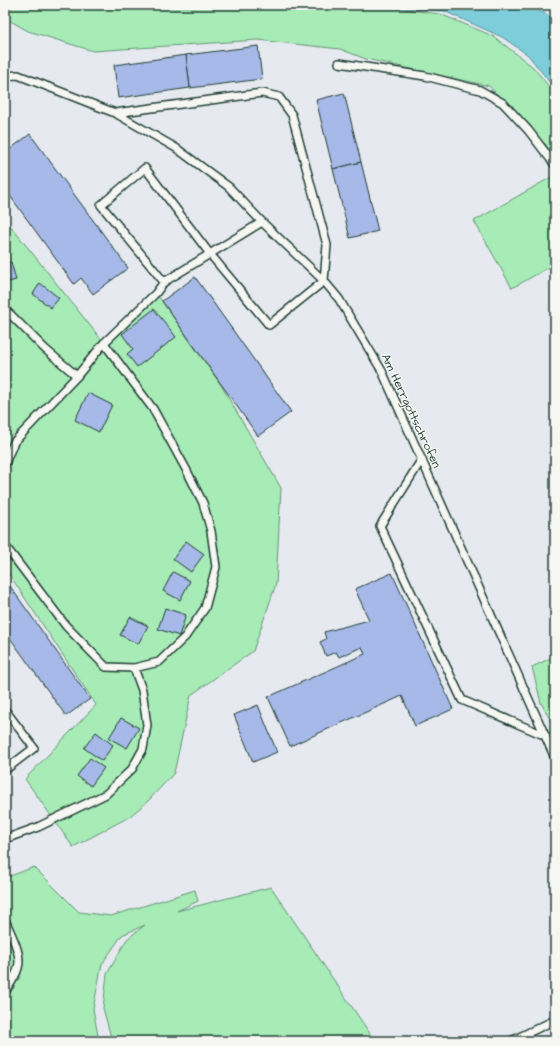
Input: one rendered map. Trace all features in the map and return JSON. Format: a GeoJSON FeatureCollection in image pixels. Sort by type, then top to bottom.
{"type":"FeatureCollection","features":[{"type":"Feature","properties":{"kind":"lane"},"geometry":{"type":"LineString","coordinates":[[340,63],[425,76],[480,90],[503,103],[528,130],[555,165]]}},
{"type":"Feature","properties":{"kind":"lane","name":"Am Herrgottschrofen"},"geometry":{"type":"LineString","coordinates":[[5,76],[18,76],[114,113],[176,148],[230,187],[262,222],[324,282],[339,299],[382,371],[555,758]]}},
{"type":"Feature","properties":{"kind":"lane"},"geometry":{"type":"LineString","coordinates":[[114,113],[262,93],[279,97],[292,115],[327,245],[324,282],[270,325],[210,254],[144,168],[101,205],[164,282]]}},
{"type":"Feature","properties":{"kind":"lane"},"geometry":{"type":"LineString","coordinates":[[5,462],[14,442],[77,376],[104,343],[156,293],[164,282],[262,222]]}},
{"type":"Feature","properties":{"kind":"lane"},"geometry":{"type":"LineString","coordinates":[[5,310],[45,349],[77,376]]}},
{"type":"Feature","properties":{"kind":"lane"},"geometry":{"type":"LineString","coordinates":[[5,544],[66,626],[106,667],[134,668],[159,662],[185,637],[205,608],[216,567],[211,531],[203,503],[153,409],[104,343]]}},
{"type":"Feature","properties":{"kind":"lane"},"geometry":{"type":"LineString","coordinates":[[422,458],[380,526],[462,700],[546,736]]}},
{"type":"Feature","properties":{"kind":"lane"},"geometry":{"type":"LineString","coordinates":[[5,839],[38,828],[106,794],[132,769],[143,749],[147,725],[142,690],[134,668]]}},
{"type":"Feature","properties":{"kind":"lane"},"geometry":{"type":"LineString","coordinates":[[5,710],[34,748],[5,770]]}},
{"type":"Feature","properties":{"kind":"lane"},"geometry":{"type":"LineString","coordinates":[[5,920],[15,941],[19,962],[16,975],[5,992]]}},
{"type":"Feature","properties":{"kind":"lane"},"geometry":{"type":"LineString","coordinates":[[511,1041],[555,1020]]}},
{"type":"Feature","properties":{"kind":"green space"},"geometry":{"type":"Polygon","coordinates":[[[5,5],[85,5],[89,7],[381,6],[440,14],[493,36],[533,67],[555,94],[555,159],[546,145],[489,86],[366,59],[340,49],[258,40],[93,51],[28,31],[5,18],[5,5]]]}},
{"type":"Feature","properties":{"kind":"green space"},"geometry":{"type":"Polygon","coordinates":[[[555,175],[555,264],[512,288],[474,221],[555,175]]]}},
{"type":"Feature","properties":{"kind":"green space"},"geometry":{"type":"Polygon","coordinates":[[[5,219],[104,343],[156,293],[221,385],[281,488],[276,584],[253,651],[191,695],[174,773],[148,801],[129,817],[73,847],[25,779],[96,705],[5,568],[5,219]]]}},
{"type":"Feature","properties":{"kind":"green space"},"geometry":{"type":"Polygon","coordinates":[[[555,656],[555,728],[541,703],[532,667],[555,656]]]}},
{"type":"Feature","properties":{"kind":"green space"},"geometry":{"type":"Polygon","coordinates":[[[34,867],[79,912],[111,916],[195,890],[198,901],[177,911],[271,887],[375,1041],[112,1041],[103,1008],[107,974],[127,939],[145,925],[122,935],[102,964],[93,1009],[99,1041],[5,1041],[5,878],[34,867]]]}},
{"type":"Feature","properties":{"kind":"water"},"geometry":{"type":"Polygon","coordinates":[[[367,5],[529,5],[555,20],[555,89],[528,55],[502,37],[444,11],[367,5]]]}},
{"type":"Feature","properties":{"kind":"building"},"geometry":{"type":"Polygon","coordinates":[[[258,46],[262,79],[190,88],[186,55],[258,46]]]}},
{"type":"Feature","properties":{"kind":"building"},"geometry":{"type":"Polygon","coordinates":[[[186,55],[190,88],[118,98],[114,65],[186,55]]]}},
{"type":"Feature","properties":{"kind":"building"},"geometry":{"type":"Polygon","coordinates":[[[344,93],[361,162],[333,169],[316,100],[344,93]]]}},
{"type":"Feature","properties":{"kind":"building"},"geometry":{"type":"Polygon","coordinates":[[[30,134],[128,268],[93,294],[81,278],[74,284],[5,189],[5,153],[30,134]]]}},
{"type":"Feature","properties":{"kind":"building"},"geometry":{"type":"Polygon","coordinates":[[[361,162],[378,231],[350,238],[333,169],[361,162]]]}},
{"type":"Feature","properties":{"kind":"building"},"geometry":{"type":"Polygon","coordinates":[[[11,262],[16,280],[5,283],[5,263],[11,262]]]}},
{"type":"Feature","properties":{"kind":"building"},"geometry":{"type":"Polygon","coordinates":[[[195,277],[291,412],[258,436],[162,301],[195,277]]]}},
{"type":"Feature","properties":{"kind":"building"},"geometry":{"type":"Polygon","coordinates":[[[40,283],[59,298],[51,308],[33,294],[40,283]]]}},
{"type":"Feature","properties":{"kind":"building"},"geometry":{"type":"Polygon","coordinates":[[[154,309],[176,337],[137,367],[127,354],[133,349],[122,334],[154,309]]]}},
{"type":"Feature","properties":{"kind":"building"},"geometry":{"type":"Polygon","coordinates":[[[88,393],[112,405],[99,432],[75,420],[88,393]]]}},
{"type":"Feature","properties":{"kind":"building"},"geometry":{"type":"Polygon","coordinates":[[[186,541],[204,554],[191,572],[173,559],[186,541]]]}},
{"type":"Feature","properties":{"kind":"building"},"geometry":{"type":"Polygon","coordinates":[[[173,572],[190,581],[180,600],[163,591],[173,572]]]}},
{"type":"Feature","properties":{"kind":"building"},"geometry":{"type":"Polygon","coordinates":[[[392,573],[453,709],[415,726],[402,696],[290,746],[268,697],[365,654],[362,647],[339,657],[336,652],[326,656],[320,642],[326,639],[324,632],[369,620],[355,589],[392,573]]]}},
{"type":"Feature","properties":{"kind":"building"},"geometry":{"type":"Polygon","coordinates":[[[5,579],[90,699],[66,716],[5,631],[5,579]]]}},
{"type":"Feature","properties":{"kind":"building"},"geometry":{"type":"Polygon","coordinates":[[[165,608],[186,615],[179,636],[158,629],[165,608]]]}},
{"type":"Feature","properties":{"kind":"building"},"geometry":{"type":"Polygon","coordinates":[[[130,617],[148,626],[138,644],[120,635],[130,617]]]}},
{"type":"Feature","properties":{"kind":"building"},"geometry":{"type":"Polygon","coordinates":[[[258,705],[277,752],[253,762],[234,715],[258,705]]]}},
{"type":"Feature","properties":{"kind":"building"},"geometry":{"type":"Polygon","coordinates":[[[121,718],[139,728],[127,748],[109,738],[121,718]]]}},
{"type":"Feature","properties":{"kind":"building"},"geometry":{"type":"Polygon","coordinates":[[[96,732],[113,745],[102,761],[84,748],[96,732]]]}},
{"type":"Feature","properties":{"kind":"building"},"geometry":{"type":"Polygon","coordinates":[[[90,758],[104,768],[91,786],[77,776],[90,758]]]}}]}
